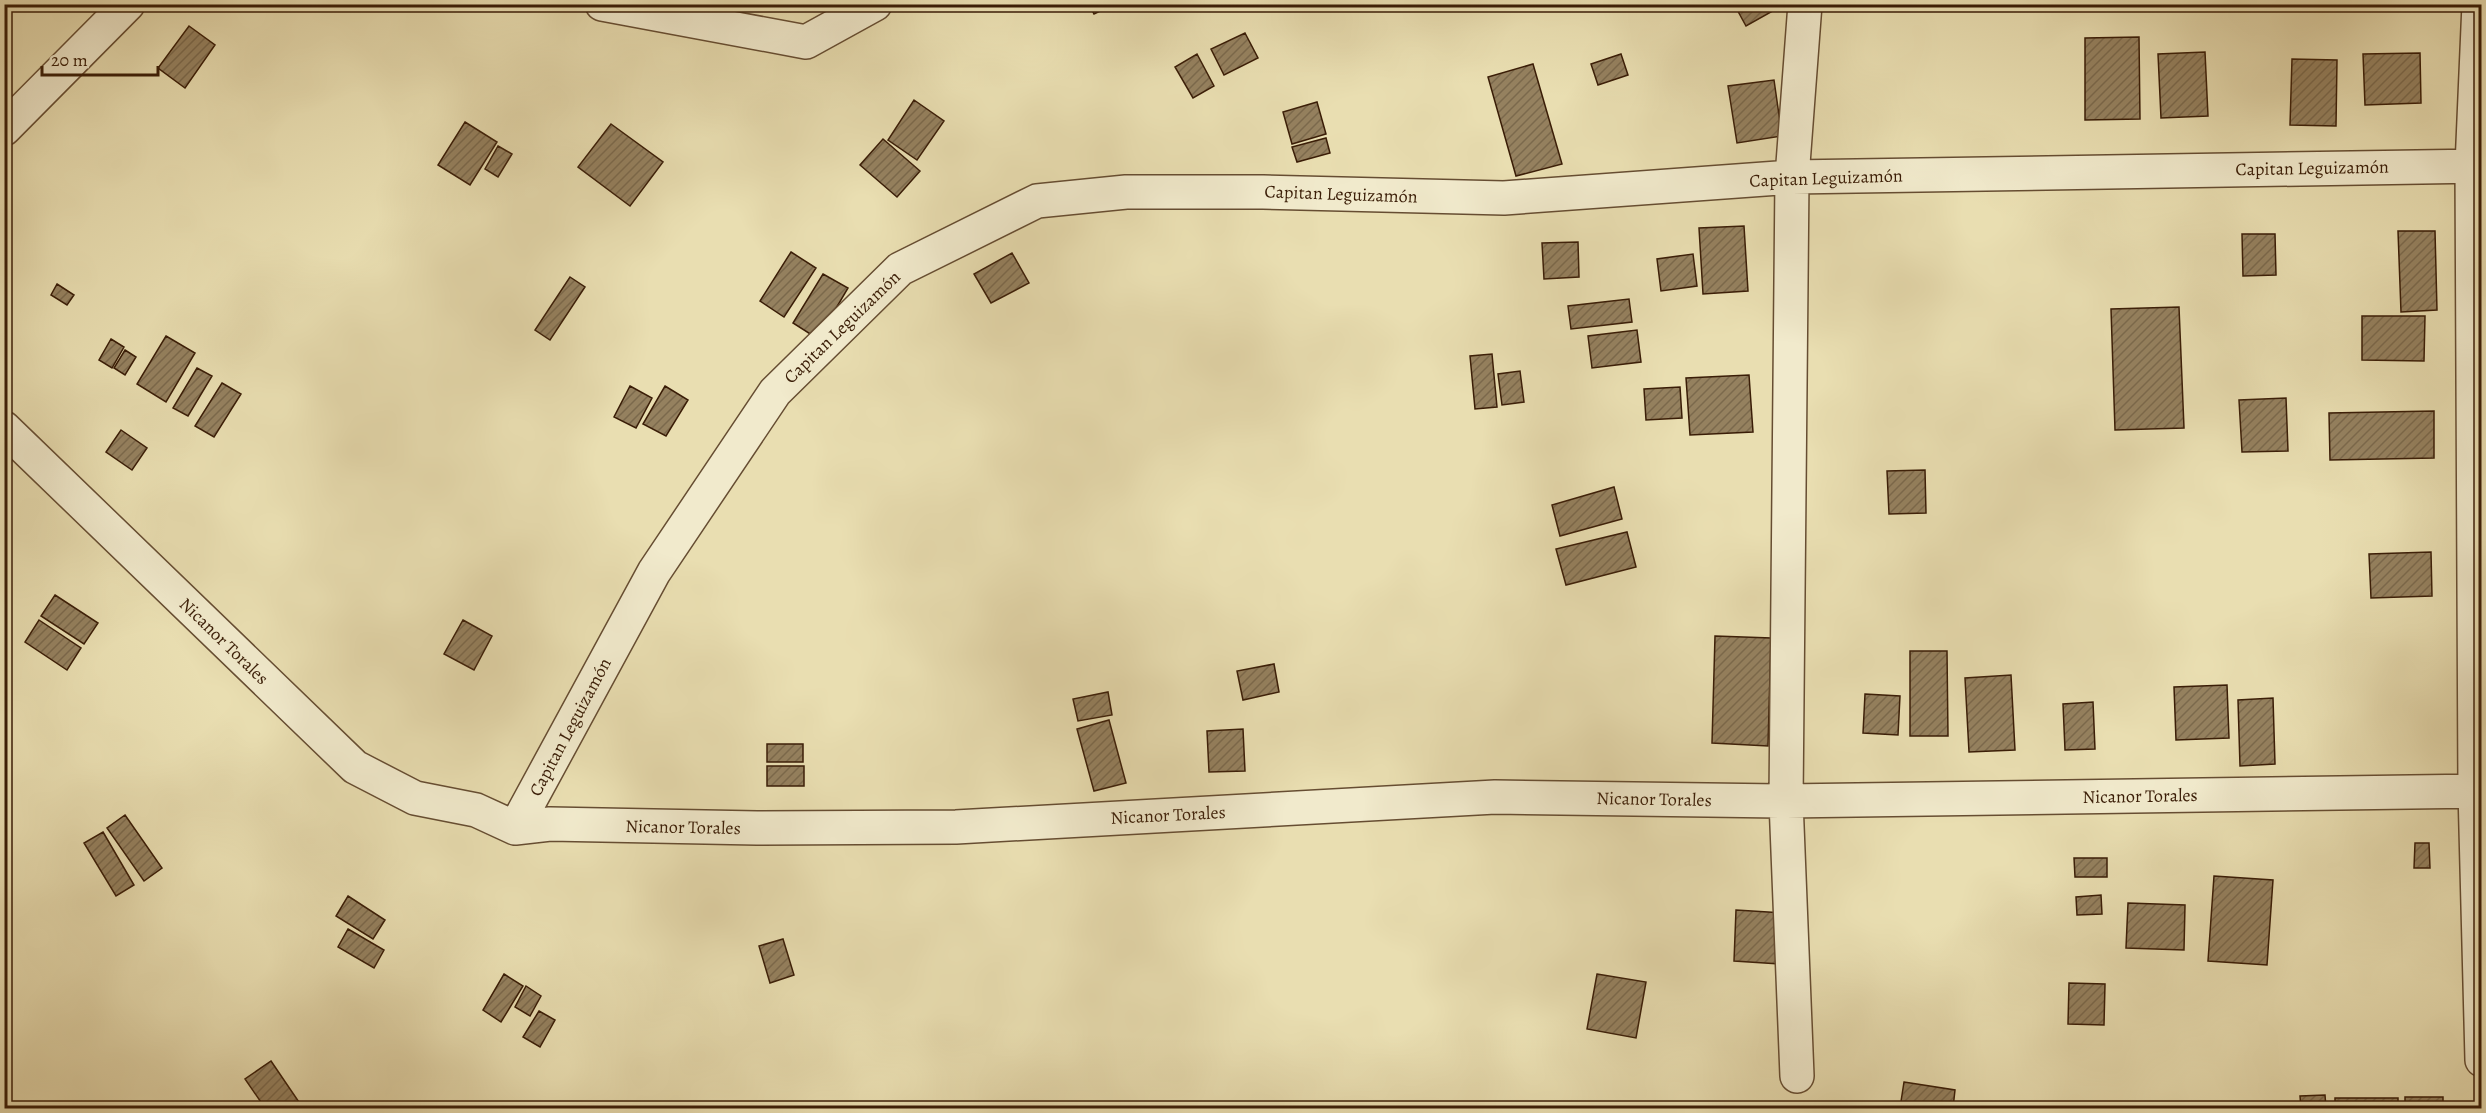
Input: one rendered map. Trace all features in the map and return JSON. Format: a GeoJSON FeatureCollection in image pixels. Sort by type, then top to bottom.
{"type":"FeatureCollection","features":[{"type":"Feature","properties":{"kind":"street"},"geometry":{"type":"LineString","coordinates":[[4,129],[128,4]]}},
{"type":"Feature","properties":{"kind":"street"},"geometry":{"type":"LineString","coordinates":[[602,4],[806,42],[874,4]]}},
{"type":"Feature","properties":{"kind":"street"},"geometry":{"type":"LineString","coordinates":[[1797,1076],[1786,801],[1792,177],[1805,4]]}},
{"type":"Feature","properties":{"kind":"street"},"geometry":{"type":"LineString","coordinates":[[2479,4],[2478,791],[2481,1060]]}},
{"type":"Feature","properties":{"kind":"street","name":"Capitan Leguizamón"},"geometry":{"type":"LineString","coordinates":[[515,828],[654,572],[775,392],[900,268],[1037,201],[1114,193],[1263,192],[1504,198],[1792,177],[2477,166]]}},
{"type":"Feature","properties":{"kind":"street","name":"Nicanor Torales"},"geometry":{"type":"LineString","coordinates":[[4,428],[355,767],[415,798],[476,810],[515,828],[550,824],[757,828],[956,827],[1494,798],[1786,801],[2478,791]]}},
{"type":"Feature","properties":{"kind":"building"},"geometry":{"type":"Polygon","coordinates":[[[1089,4],[1115,4],[1094,14],[1089,4]]]}},
{"type":"Feature","properties":{"kind":"building"},"geometry":{"type":"Polygon","coordinates":[[[1734,4],[1785,4],[1746,26],[1734,4]]]}},
{"type":"Feature","properties":{"kind":"building"},"geometry":{"type":"Polygon","coordinates":[[[189,26],[215,45],[185,88],[158,68],[189,26]]]}},
{"type":"Feature","properties":{"kind":"building"},"geometry":{"type":"Polygon","coordinates":[[[1245,33],[1258,58],[1224,75],[1211,49],[1245,33]]]}},
{"type":"Feature","properties":{"kind":"building"},"geometry":{"type":"Polygon","coordinates":[[[2139,37],[2140,119],[2085,120],[2085,38],[2139,37]]]}},
{"type":"Feature","properties":{"kind":"building"},"geometry":{"type":"Polygon","coordinates":[[[2205,52],[2208,116],[2161,118],[2158,54],[2205,52]]]}},
{"type":"Feature","properties":{"kind":"building"},"geometry":{"type":"Polygon","coordinates":[[[2420,53],[2421,103],[2365,105],[2363,54],[2420,53]]]}},
{"type":"Feature","properties":{"kind":"building"},"geometry":{"type":"Polygon","coordinates":[[[1197,54],[1214,86],[1193,98],[1175,67],[1197,54]]]}},
{"type":"Feature","properties":{"kind":"building"},"geometry":{"type":"Polygon","coordinates":[[[1621,54],[1628,75],[1598,85],[1591,64],[1621,54]]]}},
{"type":"Feature","properties":{"kind":"building"},"geometry":{"type":"Polygon","coordinates":[[[2292,59],[2337,60],[2336,126],[2290,125],[2292,59]]]}},
{"type":"Feature","properties":{"kind":"building"},"geometry":{"type":"Polygon","coordinates":[[[1533,64],[1562,164],[1516,176],[1488,77],[1533,64]]]}},
{"type":"Feature","properties":{"kind":"building"},"geometry":{"type":"Polygon","coordinates":[[[1774,80],[1782,136],[1737,143],[1728,86],[1774,80]]]}},
{"type":"Feature","properties":{"kind":"building"},"geometry":{"type":"Polygon","coordinates":[[[914,100],[944,121],[917,160],[888,140],[914,100]]]}},
{"type":"Feature","properties":{"kind":"building"},"geometry":{"type":"Polygon","coordinates":[[[1317,102],[1326,134],[1292,144],[1283,112],[1317,102]]]}},
{"type":"Feature","properties":{"kind":"building"},"geometry":{"type":"Polygon","coordinates":[[[465,122],[497,142],[470,185],[438,165],[465,122]]]}},
{"type":"Feature","properties":{"kind":"building"},"geometry":{"type":"Polygon","coordinates":[[[611,124],[663,162],[630,206],[578,167],[611,124]]]}},
{"type":"Feature","properties":{"kind":"building"},"geometry":{"type":"Polygon","coordinates":[[[1326,138],[1330,153],[1297,162],[1292,147],[1326,138]]]}},
{"type":"Feature","properties":{"kind":"building"},"geometry":{"type":"Polygon","coordinates":[[[883,139],[920,171],[897,197],[860,165],[883,139]]]}},
{"type":"Feature","properties":{"kind":"building"},"geometry":{"type":"Polygon","coordinates":[[[498,146],[512,154],[498,177],[485,169],[498,146]]]}},
{"type":"Feature","properties":{"kind":"building"},"geometry":{"type":"Polygon","coordinates":[[[1744,226],[1748,291],[1703,294],[1699,228],[1744,226]]]}},
{"type":"Feature","properties":{"kind":"building"},"geometry":{"type":"Polygon","coordinates":[[[2398,231],[2435,231],[2437,310],[2401,312],[2398,231]]]}},
{"type":"Feature","properties":{"kind":"building"},"geometry":{"type":"Polygon","coordinates":[[[2242,234],[2275,234],[2276,275],[2243,276],[2242,234]]]}},
{"type":"Feature","properties":{"kind":"building"},"geometry":{"type":"Polygon","coordinates":[[[1578,242],[1579,277],[1544,279],[1542,243],[1578,242]]]}},
{"type":"Feature","properties":{"kind":"building"},"geometry":{"type":"Polygon","coordinates":[[[791,252],[816,268],[784,317],[760,301],[791,252]]]}},
{"type":"Feature","properties":{"kind":"building"},"geometry":{"type":"Polygon","coordinates":[[[1012,253],[1029,283],[991,303],[974,274],[1012,253]]]}},
{"type":"Feature","properties":{"kind":"building"},"geometry":{"type":"Polygon","coordinates":[[[1693,254],[1697,286],[1661,291],[1657,259],[1693,254]]]}},
{"type":"Feature","properties":{"kind":"building"},"geometry":{"type":"Polygon","coordinates":[[[823,274],[848,288],[818,339],[793,323],[823,274]]]}},
{"type":"Feature","properties":{"kind":"building"},"geometry":{"type":"Polygon","coordinates":[[[570,277],[585,287],[550,340],[535,330],[570,277]]]}},
{"type":"Feature","properties":{"kind":"building"},"geometry":{"type":"Polygon","coordinates":[[[57,284],[74,295],[67,305],[51,295],[57,284]]]}},
{"type":"Feature","properties":{"kind":"building"},"geometry":{"type":"Polygon","coordinates":[[[1629,299],[1632,322],[1571,329],[1568,306],[1629,299]]]}},
{"type":"Feature","properties":{"kind":"building"},"geometry":{"type":"Polygon","coordinates":[[[2179,307],[2184,428],[2115,430],[2111,309],[2179,307]]]}},
{"type":"Feature","properties":{"kind":"building"},"geometry":{"type":"Polygon","coordinates":[[[2362,316],[2425,316],[2424,361],[2362,360],[2362,316]]]}},
{"type":"Feature","properties":{"kind":"building"},"geometry":{"type":"Polygon","coordinates":[[[1637,330],[1641,362],[1592,368],[1588,336],[1637,330]]]}},
{"type":"Feature","properties":{"kind":"building"},"geometry":{"type":"Polygon","coordinates":[[[166,336],[195,353],[166,402],[137,384],[166,336]]]}},
{"type":"Feature","properties":{"kind":"building"},"geometry":{"type":"Polygon","coordinates":[[[111,339],[124,347],[112,368],[99,360],[111,339]]]}},
{"type":"Feature","properties":{"kind":"building"},"geometry":{"type":"Polygon","coordinates":[[[125,350],[136,357],[125,375],[114,368],[125,350]]]}},
{"type":"Feature","properties":{"kind":"building"},"geometry":{"type":"Polygon","coordinates":[[[1492,354],[1497,407],[1475,409],[1470,356],[1492,354]]]}},
{"type":"Feature","properties":{"kind":"building"},"geometry":{"type":"Polygon","coordinates":[[[197,368],[212,376],[188,416],[173,408],[197,368]]]}},
{"type":"Feature","properties":{"kind":"building"},"geometry":{"type":"Polygon","coordinates":[[[1520,371],[1524,402],[1502,405],[1498,374],[1520,371]]]}},
{"type":"Feature","properties":{"kind":"building"},"geometry":{"type":"Polygon","coordinates":[[[1749,375],[1753,432],[1690,435],[1686,378],[1749,375]]]}},
{"type":"Feature","properties":{"kind":"building"},"geometry":{"type":"Polygon","coordinates":[[[222,383],[241,394],[214,437],[195,426],[222,383]]]}},
{"type":"Feature","properties":{"kind":"building"},"geometry":{"type":"Polygon","coordinates":[[[630,386],[652,398],[636,428],[614,417],[630,386]]]}},
{"type":"Feature","properties":{"kind":"building"},"geometry":{"type":"Polygon","coordinates":[[[665,386],[688,400],[666,436],[643,424],[665,386]]]}},
{"type":"Feature","properties":{"kind":"building"},"geometry":{"type":"Polygon","coordinates":[[[1680,387],[1682,418],[1646,420],[1644,389],[1680,387]]]}},
{"type":"Feature","properties":{"kind":"building"},"geometry":{"type":"Polygon","coordinates":[[[2286,398],[2288,451],[2242,452],[2239,400],[2286,398]]]}},
{"type":"Feature","properties":{"kind":"building"},"geometry":{"type":"Polygon","coordinates":[[[2434,411],[2434,458],[2330,460],[2329,413],[2434,411]]]}},
{"type":"Feature","properties":{"kind":"building"},"geometry":{"type":"Polygon","coordinates":[[[121,430],[147,448],[132,470],[106,452],[121,430]]]}},
{"type":"Feature","properties":{"kind":"building"},"geometry":{"type":"Polygon","coordinates":[[[1925,470],[1926,513],[1889,514],[1887,471],[1925,470]]]}},
{"type":"Feature","properties":{"kind":"building"},"geometry":{"type":"Polygon","coordinates":[[[1614,487],[1622,519],[1560,536],[1552,505],[1614,487]]]}},
{"type":"Feature","properties":{"kind":"building"},"geometry":{"type":"Polygon","coordinates":[[[1627,532],[1636,567],[1566,585],[1556,549],[1627,532]]]}},
{"type":"Feature","properties":{"kind":"building"},"geometry":{"type":"Polygon","coordinates":[[[2431,552],[2432,596],[2371,598],[2369,554],[2431,552]]]}},
{"type":"Feature","properties":{"kind":"building"},"geometry":{"type":"Polygon","coordinates":[[[55,595],[98,623],[84,644],[41,616],[55,595]]]}},
{"type":"Feature","properties":{"kind":"building"},"geometry":{"type":"Polygon","coordinates":[[[39,620],[81,648],[67,670],[25,642],[39,620]]]}},
{"type":"Feature","properties":{"kind":"building"},"geometry":{"type":"Polygon","coordinates":[[[463,620],[492,636],[474,670],[444,654],[463,620]]]}},
{"type":"Feature","properties":{"kind":"building"},"geometry":{"type":"Polygon","coordinates":[[[1715,636],[1771,638],[1768,746],[1712,743],[1715,636]]]}},
{"type":"Feature","properties":{"kind":"building"},"geometry":{"type":"Polygon","coordinates":[[[1910,651],[1947,651],[1948,736],[1910,736],[1910,651]]]}},
{"type":"Feature","properties":{"kind":"building"},"geometry":{"type":"Polygon","coordinates":[[[1274,664],[1279,692],[1243,700],[1237,671],[1274,664]]]}},
{"type":"Feature","properties":{"kind":"building"},"geometry":{"type":"Polygon","coordinates":[[[2011,675],[2015,750],[1969,752],[1965,678],[2011,675]]]}},
{"type":"Feature","properties":{"kind":"building"},"geometry":{"type":"Polygon","coordinates":[[[2227,685],[2229,738],[2176,740],[2174,687],[2227,685]]]}},
{"type":"Feature","properties":{"kind":"building"},"geometry":{"type":"Polygon","coordinates":[[[1108,692],[1112,715],[1078,721],[1073,699],[1108,692]]]}},
{"type":"Feature","properties":{"kind":"building"},"geometry":{"type":"Polygon","coordinates":[[[1865,694],[1900,696],[1898,735],[1863,733],[1865,694]]]}},
{"type":"Feature","properties":{"kind":"building"},"geometry":{"type":"Polygon","coordinates":[[[2273,698],[2275,764],[2240,766],[2238,700],[2273,698]]]}},
{"type":"Feature","properties":{"kind":"building"},"geometry":{"type":"Polygon","coordinates":[[[2093,702],[2095,749],[2065,750],[2063,704],[2093,702]]]}},
{"type":"Feature","properties":{"kind":"building"},"geometry":{"type":"Polygon","coordinates":[[[1109,720],[1126,783],[1094,791],[1077,729],[1109,720]]]}},
{"type":"Feature","properties":{"kind":"building"},"geometry":{"type":"Polygon","coordinates":[[[1243,729],[1245,771],[1209,772],[1207,731],[1243,729]]]}},
{"type":"Feature","properties":{"kind":"building"},"geometry":{"type":"Polygon","coordinates":[[[767,744],[803,744],[803,762],[767,762],[767,744]]]}},
{"type":"Feature","properties":{"kind":"building"},"geometry":{"type":"Polygon","coordinates":[[[767,766],[804,766],[804,786],[767,786],[767,766]]]}},
{"type":"Feature","properties":{"kind":"building"},"geometry":{"type":"Polygon","coordinates":[[[125,815],[162,868],[144,881],[107,828],[125,815]]]}},
{"type":"Feature","properties":{"kind":"building"},"geometry":{"type":"Polygon","coordinates":[[[103,832],[134,885],[116,896],[84,843],[103,832]]]}},
{"type":"Feature","properties":{"kind":"building"},"geometry":{"type":"Polygon","coordinates":[[[2415,843],[2429,843],[2430,868],[2414,868],[2415,843]]]}},
{"type":"Feature","properties":{"kind":"building"},"geometry":{"type":"Polygon","coordinates":[[[2074,858],[2107,858],[2107,877],[2075,877],[2074,858]]]}},
{"type":"Feature","properties":{"kind":"building"},"geometry":{"type":"Polygon","coordinates":[[[2214,876],[2273,880],[2267,965],[2208,961],[2214,876]]]}},
{"type":"Feature","properties":{"kind":"building"},"geometry":{"type":"Polygon","coordinates":[[[2101,895],[2102,914],[2077,915],[2076,897],[2101,895]]]}},
{"type":"Feature","properties":{"kind":"building"},"geometry":{"type":"Polygon","coordinates":[[[348,896],[385,920],[373,939],[336,916],[348,896]]]}},
{"type":"Feature","properties":{"kind":"building"},"geometry":{"type":"Polygon","coordinates":[[[2128,903],[2185,905],[2184,950],[2126,948],[2128,903]]]}},
{"type":"Feature","properties":{"kind":"building"},"geometry":{"type":"Polygon","coordinates":[[[1736,910],[1783,913],[1781,964],[1734,961],[1736,910]]]}},
{"type":"Feature","properties":{"kind":"building"},"geometry":{"type":"Polygon","coordinates":[[[348,929],[384,950],[374,968],[338,947],[348,929]]]}},
{"type":"Feature","properties":{"kind":"building"},"geometry":{"type":"Polygon","coordinates":[[[783,939],[794,975],[770,983],[759,946],[783,939]]]}},
{"type":"Feature","properties":{"kind":"building"},"geometry":{"type":"Polygon","coordinates":[[[504,974],[523,986],[501,1022],[483,1010],[504,974]]]}},
{"type":"Feature","properties":{"kind":"building"},"geometry":{"type":"Polygon","coordinates":[[[1597,974],[1646,982],[1636,1038],[1587,1029],[1597,974]]]}},
{"type":"Feature","properties":{"kind":"building"},"geometry":{"type":"Polygon","coordinates":[[[2069,983],[2105,984],[2104,1025],[2068,1024],[2069,983]]]}},
{"type":"Feature","properties":{"kind":"building"},"geometry":{"type":"Polygon","coordinates":[[[526,986],[541,996],[530,1016],[515,1007],[526,986]]]}},
{"type":"Feature","properties":{"kind":"building"},"geometry":{"type":"Polygon","coordinates":[[[539,1011],[555,1020],[540,1047],[523,1037],[539,1011]]]}},
{"type":"Feature","properties":{"kind":"building"},"geometry":{"type":"Polygon","coordinates":[[[271,1061],[301,1105],[297,1108],[265,1108],[245,1079],[271,1061]]]}},
{"type":"Feature","properties":{"kind":"building"},"geometry":{"type":"Polygon","coordinates":[[[1904,1082],[1955,1090],[1953,1108],[1900,1108],[1904,1082]]]}},
{"type":"Feature","properties":{"kind":"building"},"geometry":{"type":"Polygon","coordinates":[[[2325,1095],[2326,1108],[2301,1108],[2300,1096],[2325,1095]]]}},
{"type":"Feature","properties":{"kind":"building"},"geometry":{"type":"Polygon","coordinates":[[[2405,1097],[2443,1097],[2443,1108],[2405,1108],[2405,1097]]]}},
{"type":"Feature","properties":{"kind":"building"},"geometry":{"type":"Polygon","coordinates":[[[2335,1098],[2398,1098],[2398,1108],[2335,1108],[2335,1098]]]}}]}
